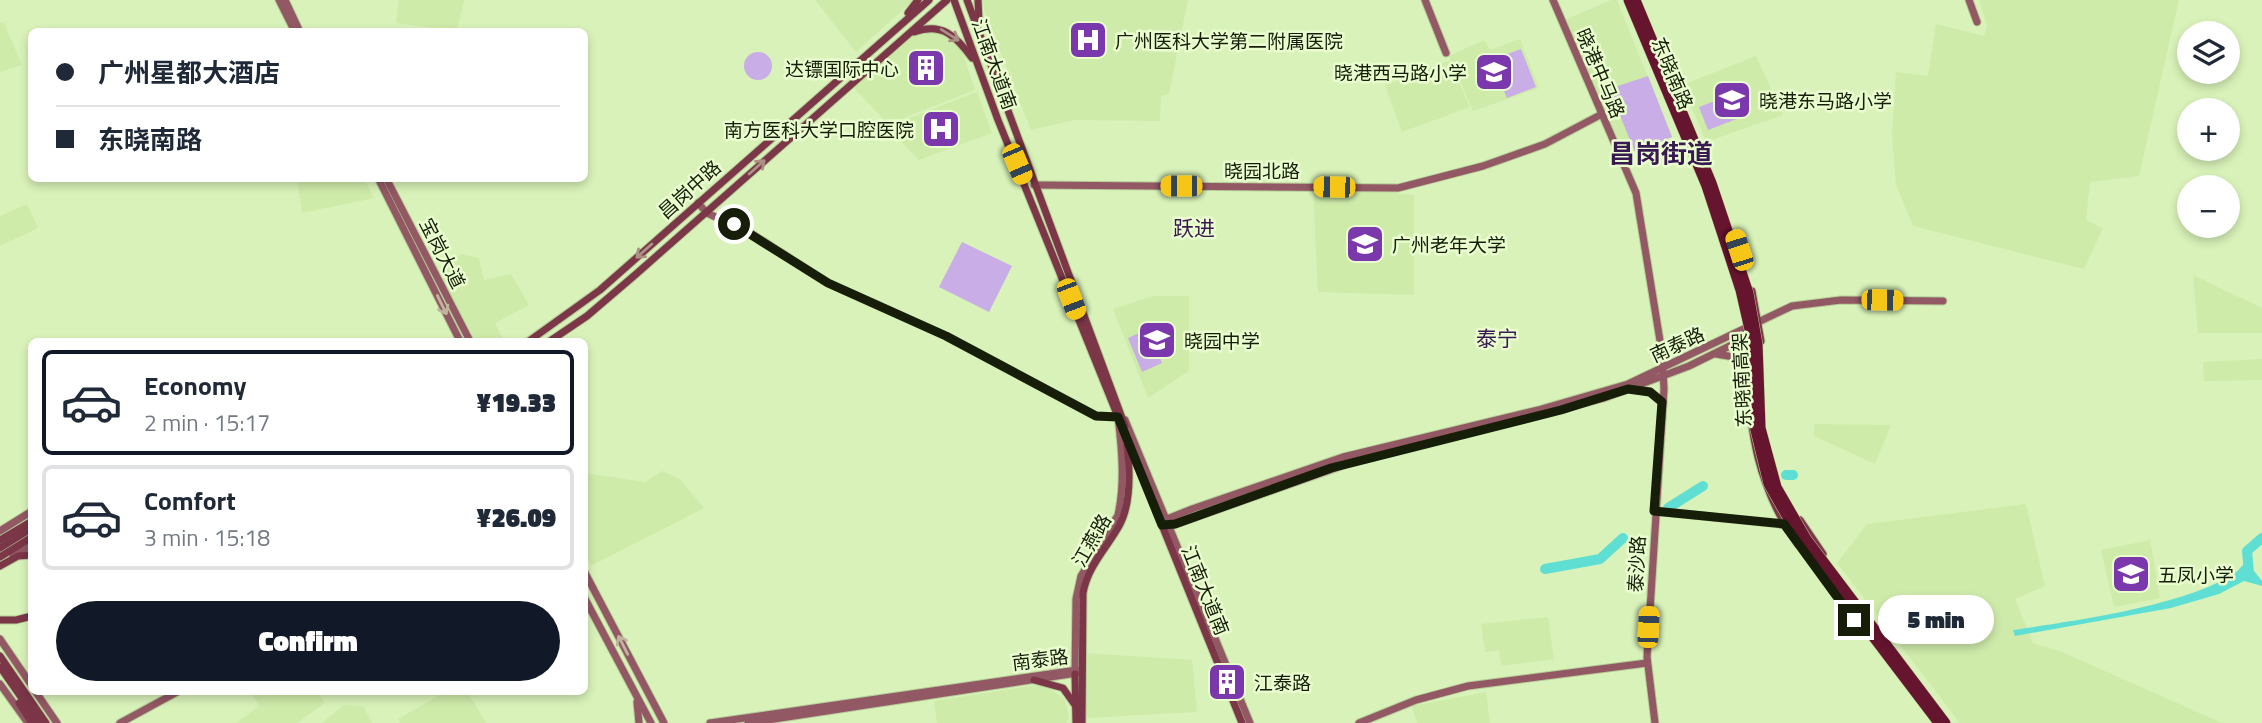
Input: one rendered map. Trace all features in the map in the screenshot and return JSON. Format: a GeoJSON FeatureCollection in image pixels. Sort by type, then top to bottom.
{"type":"FeatureCollection","features":[{"type":"Feature","properties":{"kind":"highway","name":"东晓南高架"},"geometry":{"type":"LineString","coordinates":[[1626,0],[1706,186],[1740,290],[1750,334],[1754,426],[1768,484],[1795,534],[1935,723]]}},
{"type":"Feature","properties":{"kind":"highway","name":"东晓南高架"},"geometry":{"type":"LineString","coordinates":[[1637,0],[1712,183],[1749,293],[1756,330],[1759,413],[1768,464],[1791,516],[1949,723]]}},
{"type":"Feature","properties":{"kind":"main road"},"geometry":{"type":"LineString","coordinates":[[279,0],[293,28]]}},
{"type":"Feature","properties":{"kind":"main road"},"geometry":{"type":"LineString","coordinates":[[285,0],[298,28]]}},
{"type":"Feature","properties":{"kind":"main road"},"geometry":{"type":"LineString","coordinates":[[897,27],[918,0]]}},
{"type":"Feature","properties":{"kind":"main road","name":"昌岗中路"},"geometry":{"type":"LineString","coordinates":[[533,338],[600,290],[929,0]]}},
{"type":"Feature","properties":{"kind":"main road","name":"昌岗中路"},"geometry":{"type":"LineString","coordinates":[[554,338],[587,316],[707,213],[947,0]]}},
{"type":"Feature","properties":{"kind":"main road","name":"江南大道南"},"geometry":{"type":"LineString","coordinates":[[954,0],[979,67],[1123,415],[1242,723]]}},
{"type":"Feature","properties":{"kind":"main road","name":"江南大道南"},"geometry":{"type":"LineString","coordinates":[[967,0],[1030,186]]}},
{"type":"Feature","properties":{"kind":"main road"},"geometry":{"type":"LineString","coordinates":[[978,0],[980,32]]}},
{"type":"Feature","properties":{"kind":"main road"},"geometry":{"type":"LineString","coordinates":[[1425,0],[1446,53]]}},
{"type":"Feature","properties":{"kind":"main road","name":"晓港中马路"},"geometry":{"type":"LineString","coordinates":[[1553,0],[1637,197]]}},
{"type":"Feature","properties":{"kind":"main road","name":"东晓南路"},"geometry":{"type":"LineString","coordinates":[[1626,0],[1702,186],[1734,281],[1745,329],[1754,451],[1767,490],[1784,524],[1935,723]]}},
{"type":"Feature","properties":{"kind":"main road","name":"东晓南路"},"geometry":{"type":"LineString","coordinates":[[1637,0],[1716,185],[1752,292],[1759,324],[1765,429],[1773,465],[1787,499],[1949,723]]}},
{"type":"Feature","properties":{"kind":"main road"},"geometry":{"type":"LineString","coordinates":[[1969,0],[1977,22]]}},
{"type":"Feature","properties":{"kind":"main road"},"geometry":{"type":"LineString","coordinates":[[909,33],[933,28],[950,32],[979,67]]}},
{"type":"Feature","properties":{"kind":"main road","name":"晓园北路"},"geometry":{"type":"LineString","coordinates":[[1030,186],[1398,188],[1483,166],[1545,144],[1602,114]]}},
{"type":"Feature","properties":{"kind":"main road","name":"宝岗大道"},"geometry":{"type":"LineString","coordinates":[[380,182],[458,338]]}},
{"type":"Feature","properties":{"kind":"main road","name":"宝岗大道"},"geometry":{"type":"LineString","coordinates":[[388,182],[468,338]]}},
{"type":"Feature","properties":{"kind":"main road","name":"泰沙路"},"geometry":{"type":"LineString","coordinates":[[1637,197],[1664,372],[1647,663],[1655,723]]}},
{"type":"Feature","properties":{"kind":"main road"},"geometry":{"type":"LineString","coordinates":[[698,203],[707,213],[752,234],[843,291],[946,336],[1096,416],[1123,415]]}},
{"type":"Feature","properties":{"kind":"main road"},"geometry":{"type":"LineString","coordinates":[[677,221],[684,221],[685,231]]}},
{"type":"Feature","properties":{"kind":"main road"},"geometry":{"type":"LineString","coordinates":[[1759,324],[1792,306],[1841,300],[1943,301]]}},
{"type":"Feature","properties":{"kind":"main road","name":"南泰路"},"geometry":{"type":"LineString","coordinates":[[1166,523],[1331,468],[1561,410],[1628,389],[1759,324]]}},
{"type":"Feature","properties":{"kind":"main road","name":"南泰路"},"geometry":{"type":"LineString","coordinates":[[1166,523],[1334,460],[1575,400],[1664,372],[1712,355],[1746,338],[1759,324]]}},
{"type":"Feature","properties":{"kind":"main road"},"geometry":{"type":"LineString","coordinates":[[1712,355],[1734,358],[1747,370]]}},
{"type":"Feature","properties":{"kind":"main road"},"geometry":{"type":"LineString","coordinates":[[1628,389],[1650,392],[1662,402]]}},
{"type":"Feature","properties":{"kind":"main road","name":"江燕路"},"geometry":{"type":"LineString","coordinates":[[1076,723],[1077,672],[1085,582],[1123,516],[1128,481],[1123,415]]}},
{"type":"Feature","properties":{"kind":"main road","name":"江燕路"},"geometry":{"type":"LineString","coordinates":[[1082,723],[1077,672],[1076,599],[1080,576],[1118,515],[1123,415]]}},
{"type":"Feature","properties":{"kind":"main road","name":"江南大道南"},"geometry":{"type":"LineString","coordinates":[[1126,437],[1166,523],[1250,723]]}},
{"type":"Feature","properties":{"kind":"main road"},"geometry":{"type":"LineString","coordinates":[[1128,481],[1135,477],[1143,478]]}},
{"type":"Feature","properties":{"kind":"main road"},"geometry":{"type":"LineString","coordinates":[[1784,524],[1789,509],[1787,499]]}},
{"type":"Feature","properties":{"kind":"main road"},"geometry":{"type":"LineString","coordinates":[[1654,511],[1784,524],[1809,533]]}},
{"type":"Feature","properties":{"kind":"main road"},"geometry":{"type":"LineString","coordinates":[[0,531],[28,514]]}},
{"type":"Feature","properties":{"kind":"main road"},"geometry":{"type":"LineString","coordinates":[[0,541],[28,524]]}},
{"type":"Feature","properties":{"kind":"main road"},"geometry":{"type":"LineString","coordinates":[[0,548],[28,530]]}},
{"type":"Feature","properties":{"kind":"main road"},"geometry":{"type":"LineString","coordinates":[[0,557],[28,540]]}},
{"type":"Feature","properties":{"kind":"main road"},"geometry":{"type":"LineString","coordinates":[[0,564],[28,547]]}},
{"type":"Feature","properties":{"kind":"main road"},"geometry":{"type":"LineString","coordinates":[[0,564],[28,556]]}},
{"type":"Feature","properties":{"kind":"main road"},"geometry":{"type":"LineString","coordinates":[[588,580],[664,723]]}},
{"type":"Feature","properties":{"kind":"main road"},"geometry":{"type":"LineString","coordinates":[[588,605],[651,723]]}},
{"type":"Feature","properties":{"kind":"main road"},"geometry":{"type":"LineString","coordinates":[[0,620],[16,620],[28,616]]}},
{"type":"Feature","properties":{"kind":"main road"},"geometry":{"type":"LineString","coordinates":[[0,639],[28,681]]}},
{"type":"Feature","properties":{"kind":"main road"},"geometry":{"type":"LineString","coordinates":[[0,656],[28,692]]}},
{"type":"Feature","properties":{"kind":"main road"},"geometry":{"type":"LineString","coordinates":[[1359,723],[1416,700],[1468,686],[1647,663]]}},
{"type":"Feature","properties":{"kind":"main road"},"geometry":{"type":"LineString","coordinates":[[0,667],[39,723]]}},
{"type":"Feature","properties":{"kind":"main road","name":"南泰路"},"geometry":{"type":"LineString","coordinates":[[748,723],[1034,681],[1077,672]]}},
{"type":"Feature","properties":{"kind":"main road","name":"南泰路"},"geometry":{"type":"LineString","coordinates":[[710,723],[1077,672]]}},
{"type":"Feature","properties":{"kind":"main road"},"geometry":{"type":"LineString","coordinates":[[0,673],[29,723]]}},
{"type":"Feature","properties":{"kind":"main road"},"geometry":{"type":"LineString","coordinates":[[1034,681],[1063,688],[1075,705]]}},
{"type":"Feature","properties":{"kind":"main road"},"geometry":{"type":"LineString","coordinates":[[0,684],[29,723]]}},
{"type":"Feature","properties":{"kind":"main road"},"geometry":{"type":"LineString","coordinates":[[634,692],[639,723]]}},
{"type":"Feature","properties":{"kind":"main road"},"geometry":{"type":"LineString","coordinates":[[30,695],[50,720],[57,723]]}},
{"type":"Feature","properties":{"kind":"main road"},"geometry":{"type":"LineString","coordinates":[[37,695],[50,720]]}},
{"type":"Feature","properties":{"kind":"main road"},"geometry":{"type":"LineString","coordinates":[[120,723],[172,695]]}},
{"type":"Feature","properties":{"kind":"main road"},"geometry":{"type":"LineString","coordinates":[[644,710],[651,711],[654,706]]}},
{"type":"Feature","properties":{"kind":"shaded area"},"geometry":{"type":"Polygon","coordinates":[[[399,0],[464,0],[458,28],[396,23],[399,0]]]}},
{"type":"Feature","properties":{"kind":"shaded area"},"geometry":{"type":"Polygon","coordinates":[[[815,0],[914,0],[856,52],[815,0]]]}},
{"type":"Feature","properties":{"kind":"shaded area","name":"广州医科大学第二附属医院"},"geometry":{"type":"Polygon","coordinates":[[[983,0],[1188,0],[1169,94],[1161,96],[1160,121],[1074,120],[1031,130],[985,14],[983,0]]]}},
{"type":"Feature","properties":{"kind":"shaded area"},"geometry":{"type":"Polygon","coordinates":[[[1611,0],[1617,0],[1672,137],[1620,157],[1562,21],[1611,0]]]}},
{"type":"Feature","properties":{"kind":"shaded area"},"geometry":{"type":"Polygon","coordinates":[[[1979,0],[2179,0],[2139,176],[2090,182],[2086,220],[2103,228],[2084,269],[1913,226],[1896,185],[1892,135],[1896,72],[1928,76],[1936,24],[1984,36],[1987,26],[1979,0]]]}},
{"type":"Feature","properties":{"kind":"shaded area"},"geometry":{"type":"Polygon","coordinates":[[[0,22],[4,23],[22,65],[0,72],[0,22]]]}},
{"type":"Feature","properties":{"kind":"shaded area"},"geometry":{"type":"Polygon","coordinates":[[[938,30],[960,45],[975,90],[888,124],[852,86],[910,35],[938,30]]]}},
{"type":"Feature","properties":{"kind":"shaded area","name":"晓港西马路小学"},"geometry":{"type":"Polygon","coordinates":[[[1520,39],[1539,88],[1473,111],[1449,56],[1484,40],[1490,50],[1520,39]]]}},
{"type":"Feature","properties":{"kind":"shaded area"},"geometry":{"type":"Polygon","coordinates":[[[1521,49],[1536,87],[1507,98],[1491,60],[1521,49]]]}},
{"type":"Feature","properties":{"kind":"shaded area"},"geometry":{"type":"Polygon","coordinates":[[[758,52],[768,56],[772,66],[768,76],[758,80],[748,76],[744,66],[748,56],[758,52]]]}},
{"type":"Feature","properties":{"kind":"shaded area","name":"晓港东马路小学"},"geometry":{"type":"Polygon","coordinates":[[[1756,56],[1783,115],[1706,142],[1682,85],[1756,56]]]}},
{"type":"Feature","properties":{"kind":"shaded area"},"geometry":{"type":"Polygon","coordinates":[[[1449,61],[1470,107],[1402,132],[1385,85],[1449,61]]]}},
{"type":"Feature","properties":{"kind":"shaded area"},"geometry":{"type":"Polygon","coordinates":[[[1648,76],[1672,137],[1635,152],[1609,89],[1648,76]]]}},
{"type":"Feature","properties":{"kind":"shaded area","name":"南方医科大学口腔医院"},"geometry":{"type":"Polygon","coordinates":[[[977,92],[992,133],[919,160],[893,133],[891,125],[977,92]]]}},
{"type":"Feature","properties":{"kind":"shaded area"},"geometry":{"type":"Polygon","coordinates":[[[1738,92],[1747,115],[1708,130],[1699,107],[1738,92]]]}},
{"type":"Feature","properties":{"kind":"shaded area"},"geometry":{"type":"Polygon","coordinates":[[[297,182],[366,182],[374,198],[302,213],[297,182]]]}},
{"type":"Feature","properties":{"kind":"shaded area","name":"广州老年大学"},"geometry":{"type":"Polygon","coordinates":[[[1313,186],[1414,195],[1414,295],[1318,292],[1313,186]]]}},
{"type":"Feature","properties":{"kind":"shaded area"},"geometry":{"type":"Polygon","coordinates":[[[27,204],[38,228],[0,246],[0,216],[27,204]]]}},
{"type":"Feature","properties":{"kind":"shaded area"},"geometry":{"type":"Polygon","coordinates":[[[962,242],[1012,266],[989,312],[939,287],[962,242]]]}},
{"type":"Feature","properties":{"kind":"shaded area"},"geometry":{"type":"Polygon","coordinates":[[[462,254],[479,258],[484,280],[511,274],[529,305],[495,323],[502,338],[474,338],[438,273],[453,258],[462,254]]]}},
{"type":"Feature","properties":{"kind":"shaded area"},"geometry":{"type":"Polygon","coordinates":[[[2193,275],[2262,308],[2262,333],[2198,333],[2193,275]]]}},
{"type":"Feature","properties":{"kind":"shaded area","name":"晓园中学"},"geometry":{"type":"Polygon","coordinates":[[[1153,296],[1189,296],[1189,371],[1148,398],[1113,309],[1153,296]]]}},
{"type":"Feature","properties":{"kind":"shaded area"},"geometry":{"type":"Polygon","coordinates":[[[1148,329],[1162,363],[1142,372],[1128,338],[1148,329]]]}},
{"type":"Feature","properties":{"kind":"shaded area"},"geometry":{"type":"Polygon","coordinates":[[[2262,359],[2262,380],[2204,381],[2203,362],[2262,359]]]}},
{"type":"Feature","properties":{"kind":"shaded area"},"geometry":{"type":"Polygon","coordinates":[[[1814,424],[1891,425],[1875,464],[1814,436],[1814,424]]]}},
{"type":"Feature","properties":{"kind":"shaded area"},"geometry":{"type":"Polygon","coordinates":[[[662,471],[680,479],[704,508],[591,566],[588,559],[588,473],[645,482],[662,471]]]}},
{"type":"Feature","properties":{"kind":"shaded area"},"geometry":{"type":"Polygon","coordinates":[[[2026,504],[2045,586],[2015,599],[2033,643],[2062,652],[2222,723],[1960,723],[1837,563],[1867,524],[2026,504]]]}},
{"type":"Feature","properties":{"kind":"shaded area","name":"五凤小学"},"geometry":{"type":"Polygon","coordinates":[[[2150,540],[2160,598],[2114,607],[2101,550],[2150,540]]]}},
{"type":"Feature","properties":{"kind":"shaded area"},"geometry":{"type":"Polygon","coordinates":[[[1548,617],[1554,659],[1501,666],[1499,650],[1485,652],[1481,624],[1548,617]]]}},
{"type":"Feature","properties":{"kind":"shaded area"},"geometry":{"type":"Polygon","coordinates":[[[1084,653],[1192,660],[1197,712],[1087,718],[1084,653]]]}},
{"type":"Feature","properties":{"kind":"shaded area"},"geometry":{"type":"Polygon","coordinates":[[[1037,685],[1049,688],[1065,700],[1069,718],[1066,723],[937,723],[934,701],[1037,685]]]}},
{"type":"Feature","properties":{"kind":"shaded area"},"geometry":{"type":"Polygon","coordinates":[[[1486,692],[1490,723],[1417,723],[1412,706],[1486,692]]]}},
{"type":"Feature","properties":{"kind":"shaded area"},"geometry":{"type":"Polygon","coordinates":[[[252,695],[320,695],[325,703],[297,723],[236,723],[259,706],[252,695]]]}},
{"type":"Feature","properties":{"kind":"shaded area"},"geometry":{"type":"Polygon","coordinates":[[[440,695],[469,695],[486,723],[400,723],[398,719],[440,695]]]}},
{"type":"Feature","properties":{"kind":"shaded area"},"geometry":{"type":"Polygon","coordinates":[[[344,705],[364,707],[372,723],[322,723],[344,705]]]}},
{"type":"Feature","properties":{"kind":"water"},"geometry":{"type":"Polygon","coordinates":[[[2247,562],[2262,581],[2262,586],[2244,581],[2219,594],[2171,608],[2015,636],[2013,630],[2096,617],[2188,595],[2214,585],[2235,573],[2247,562]]]}},
{"type":"Feature","properties":{"kind":"waterway"},"geometry":{"type":"LineString","coordinates":[[1786,475],[1793,475]]}},
{"type":"Feature","properties":{"kind":"waterway"},"geometry":{"type":"LineString","coordinates":[[1668,508],[1703,486]]}},
{"type":"Feature","properties":{"kind":"waterway"},"geometry":{"type":"LineString","coordinates":[[1545,569],[1600,559],[1623,538]]}},
{"type":"Feature","properties":{"kind":"waterway"},"geometry":{"type":"LineString","coordinates":[[2249,573],[2247,551],[2262,538]]}},
{"type":"Feature","properties":{"kind":"place","name":"广州医科大学第二附属医院"},"geometry":{"type":"Point","coordinates":[1088,40]}},
{"type":"Feature","properties":{"kind":"place","name":"达镖国际中心"},"geometry":{"type":"Point","coordinates":[926,68]}},
{"type":"Feature","properties":{"kind":"place","name":"晓港西马路小学"},"geometry":{"type":"Point","coordinates":[1494,72]}},
{"type":"Feature","properties":{"kind":"place","name":"晓港东马路小学"},"geometry":{"type":"Point","coordinates":[1732,100]}},
{"type":"Feature","properties":{"kind":"place","name":"南方医科大学口腔医院"},"geometry":{"type":"Point","coordinates":[941,129]}},
{"type":"Feature","properties":{"kind":"place","name":"广州老年大学"},"geometry":{"type":"Point","coordinates":[1365,244]}},
{"type":"Feature","properties":{"kind":"place","name":"晓园中学"},"geometry":{"type":"Point","coordinates":[1157,340]}},
{"type":"Feature","properties":{"kind":"place","name":"五凤小学"},"geometry":{"type":"Point","coordinates":[2131,574]}},
{"type":"Feature","properties":{"kind":"place","name":"江泰路"},"geometry":{"type":"Point","coordinates":[1227,682]}},
{"type":"Feature","properties":{"kind":"district","name":"昌岗街道"},"geometry":{"type":"Point","coordinates":[1661,153]}},
{"type":"Feature","properties":{"kind":"district","name":"跃进"},"geometry":{"type":"Point","coordinates":[1194,228]}},
{"type":"Feature","properties":{"kind":"district","name":"泰宁"},"geometry":{"type":"Point","coordinates":[1497,338]}},
{"type":"Feature","properties":{"kind":"route"},"geometry":{"type":"LineString","coordinates":[[734,224],[843,291],[946,336],[1096,416],[1118,417],[1162,525],[1169,526],[1362,459],[1561,410],[1628,389],[1650,392],[1662,402],[1654,511],[1784,524],[1854,620]]}}]}
